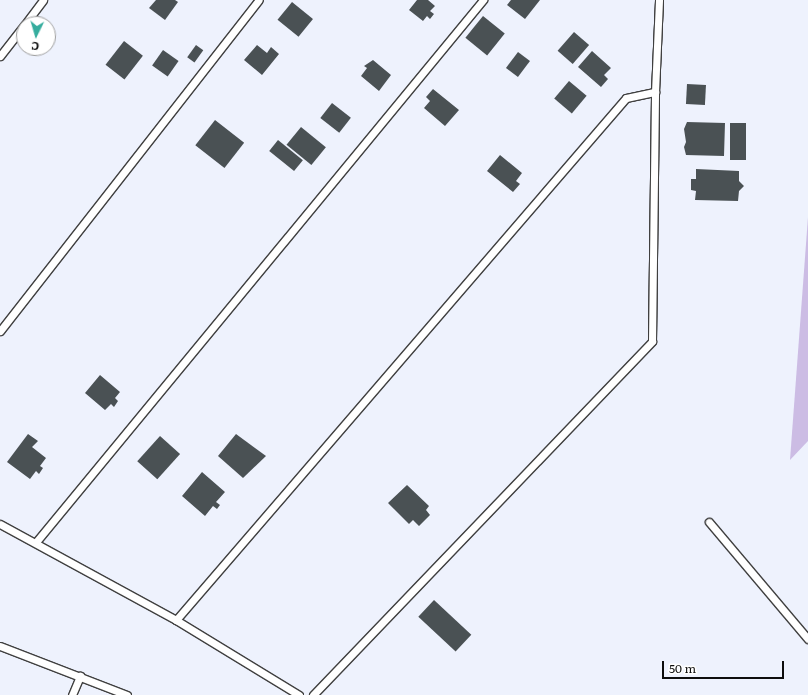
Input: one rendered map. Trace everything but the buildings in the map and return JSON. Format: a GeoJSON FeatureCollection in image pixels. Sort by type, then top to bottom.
{"type":"FeatureCollection","features":[{"type":"Feature","properties":{"kind":"lane"},"geometry":{"type":"LineString","coordinates":[[30,16],[43,0]]}},
{"type":"Feature","properties":{"kind":"lane"},"geometry":{"type":"LineString","coordinates":[[0,331],[259,0]]}},
{"type":"Feature","properties":{"kind":"lane"},"geometry":{"type":"LineString","coordinates":[[36,542],[483,0]]}},
{"type":"Feature","properties":{"kind":"lane"},"geometry":{"type":"LineString","coordinates":[[313,695],[652,341],[655,92],[659,0]]}},
{"type":"Feature","properties":{"kind":"lane"},"geometry":{"type":"LineString","coordinates":[[0,56],[16,35]]}},
{"type":"Feature","properties":{"kind":"lane"},"geometry":{"type":"LineString","coordinates":[[176,620],[626,98],[655,92]]}},
{"type":"Feature","properties":{"kind":"lane"},"geometry":{"type":"LineString","coordinates":[[710,522],[808,639]]}},
{"type":"Feature","properties":{"kind":"lane"},"geometry":{"type":"LineString","coordinates":[[0,524],[36,542],[176,620],[299,695]]}},
{"type":"Feature","properties":{"kind":"lane"},"geometry":{"type":"LineString","coordinates":[[0,646],[127,695]]}},
{"type":"Feature","properties":{"kind":"lane"},"geometry":{"type":"LineString","coordinates":[[72,695],[80,676]]}},
{"type":"Feature","properties":{"kind":"shaded area"},"geometry":{"type":"Polygon","coordinates":[[[808,217],[808,441],[790,460],[808,217]]]}}]}
